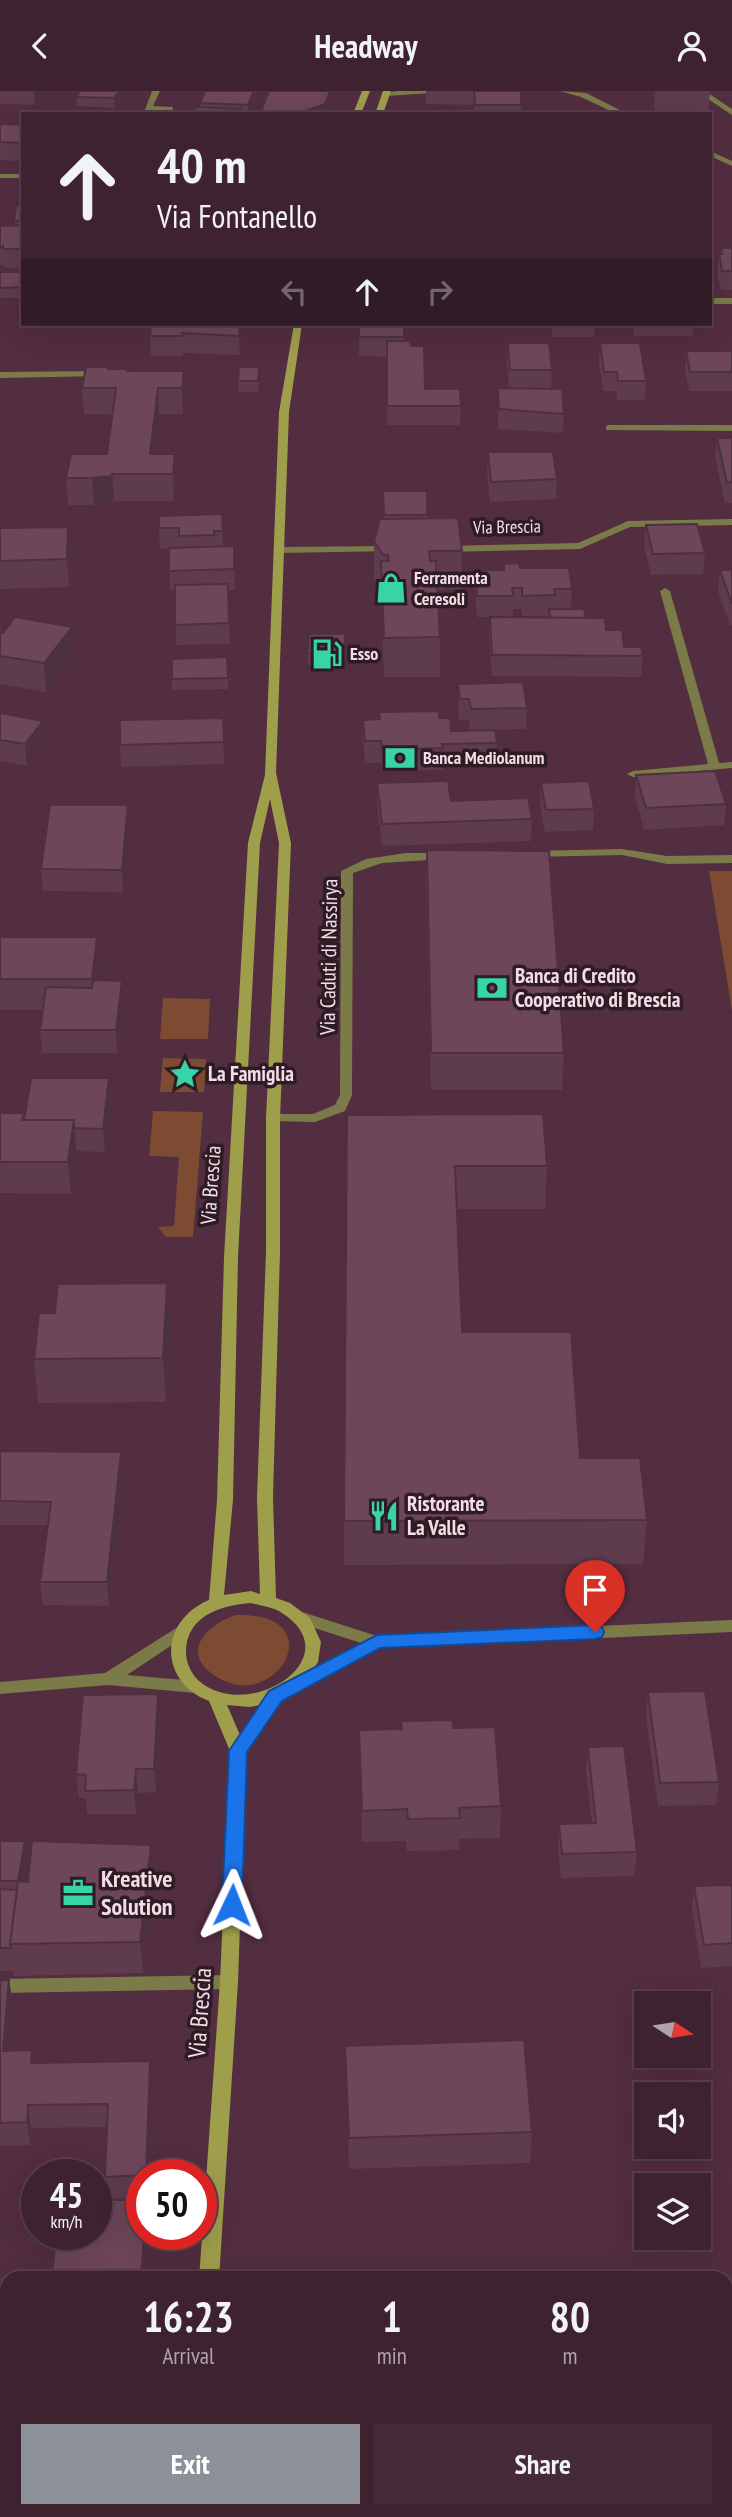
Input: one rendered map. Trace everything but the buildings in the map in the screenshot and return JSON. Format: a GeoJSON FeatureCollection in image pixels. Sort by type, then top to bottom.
{"type":"FeatureCollection","features":[{"type":"Feature","properties":{"kind":"main road"},"geometry":{"type":"LineString","coordinates":[[358,112],[366,91]]}},
{"type":"Feature","properties":{"kind":"main road"},"geometry":{"type":"LineString","coordinates":[[380,112],[386,93]]}},
{"type":"Feature","properties":{"kind":"main road","name":"Via Brescia"},"geometry":{"type":"LineString","coordinates":[[216,1602],[225,1500],[231,1257],[254,843],[270,773],[284,412],[298,326]]}},
{"type":"Feature","properties":{"kind":"main road","name":"Via Brescia"},"geometry":{"type":"LineString","coordinates":[[268,1600],[265,1497],[273,1252],[273,1118],[285,843],[270,773]]}},
{"type":"Feature","properties":{"kind":"main road"},"geometry":{"type":"LineString","coordinates":[[251,1597],[268,1600],[287,1607],[302,1618],[314,1639],[314,1651],[306,1673],[297,1683],[275,1696],[236,1702],[216,1698],[195,1687],[177,1661],[176,1651],[181,1631],[195,1615],[216,1602],[251,1597]]}},
{"type":"Feature","properties":{"kind":"main road"},"geometry":{"type":"LineString","coordinates":[[238,1751],[275,1696]]}},
{"type":"Feature","properties":{"kind":"main road","name":"Via Brescia"},"geometry":{"type":"LineString","coordinates":[[210,2271],[229,1982],[238,1751],[216,1698]]}},
{"type":"Feature","properties":{"kind":"street"},"geometry":{"type":"LineString","coordinates":[[156,91],[148,108],[170,109],[169,112]]}},
{"type":"Feature","properties":{"kind":"street"},"geometry":{"type":"LineString","coordinates":[[386,93],[432,91]]}},
{"type":"Feature","properties":{"kind":"street"},"geometry":{"type":"LineString","coordinates":[[564,91],[583,95],[620,112]]}},
{"type":"Feature","properties":{"kind":"street"},"geometry":{"type":"LineString","coordinates":[[700,91],[732,113]]}},
{"type":"Feature","properties":{"kind":"street"},"geometry":{"type":"LineString","coordinates":[[720,157],[732,153]]}},
{"type":"Feature","properties":{"kind":"street"},"geometry":{"type":"LineString","coordinates":[[712,154],[732,164]]}},
{"type":"Feature","properties":{"kind":"street"},"geometry":{"type":"LineString","coordinates":[[0,176],[21,176]]}},
{"type":"Feature","properties":{"kind":"street"},"geometry":{"type":"LineString","coordinates":[[712,301],[732,301]]}},
{"type":"Feature","properties":{"kind":"street"},"geometry":{"type":"LineString","coordinates":[[0,375],[114,373]]}},
{"type":"Feature","properties":{"kind":"street"},"geometry":{"type":"LineString","coordinates":[[609,428],[732,428]]}},
{"type":"Feature","properties":{"kind":"street","name":"Via Brescia"},"geometry":{"type":"LineString","coordinates":[[428,549],[580,546],[628,524],[732,522]]}},
{"type":"Feature","properties":{"kind":"street"},"geometry":{"type":"LineString","coordinates":[[278,550],[401,549]]}},
{"type":"Feature","properties":{"kind":"street"},"geometry":{"type":"LineString","coordinates":[[665,591],[714,767]]}},
{"type":"Feature","properties":{"kind":"street"},"geometry":{"type":"LineString","coordinates":[[633,774],[732,765]]}},
{"type":"Feature","properties":{"kind":"street"},"geometry":{"type":"LineString","coordinates":[[519,855],[622,852],[667,860],[732,859]]}},
{"type":"Feature","properties":{"kind":"street","name":"Via Caduti di Nassirya"},"geometry":{"type":"LineString","coordinates":[[273,1118],[315,1118],[340,1108],[346,1095],[347,871],[365,861],[454,856]]}},
{"type":"Feature","properties":{"kind":"street"},"geometry":{"type":"LineString","coordinates":[[302,1618],[377,1642],[732,1626]]}},
{"type":"Feature","properties":{"kind":"street"},"geometry":{"type":"LineString","coordinates":[[108,1679],[181,1631]]}},
{"type":"Feature","properties":{"kind":"street"},"geometry":{"type":"LineString","coordinates":[[297,1683],[377,1642]]}},
{"type":"Feature","properties":{"kind":"street"},"geometry":{"type":"LineString","coordinates":[[0,1688],[108,1679],[195,1687]]}},
{"type":"Feature","properties":{"kind":"street"},"geometry":{"type":"LineString","coordinates":[[0,1986],[229,1982]]}},
{"type":"Feature","properties":{"kind":"shaded area"},"geometry":{"type":"Polygon","coordinates":[[[709,871],[732,871],[732,1011],[709,871]]]}},
{"type":"Feature","properties":{"kind":"shaded area"},"geometry":{"type":"Polygon","coordinates":[[[163,998],[210,999],[208,1039],[160,1039],[163,998]]]}},
{"type":"Feature","properties":{"kind":"shaded area"},"geometry":{"type":"Polygon","coordinates":[[[163,1058],[206,1059],[204,1092],[160,1092],[163,1058]]]}},
{"type":"Feature","properties":{"kind":"shaded area"},"geometry":{"type":"Polygon","coordinates":[[[153,1111],[203,1112],[193,1237],[166,1237],[158,1227],[174,1226],[179,1157],[149,1156],[153,1111]]]}},
{"type":"Feature","properties":{"kind":"shaded area"},"geometry":{"type":"Polygon","coordinates":[[[236,1615],[266,1618],[283,1629],[289,1644],[285,1660],[274,1674],[257,1683],[237,1685],[214,1675],[199,1657],[201,1639],[216,1625],[236,1615]]]}},
{"type":"Feature","properties":{"kind":"place","name":"Ferramenta Ceresoli"},"geometry":{"type":"Point","coordinates":[391,588]}},
{"type":"Feature","properties":{"kind":"place","name":"Esso"},"geometry":{"type":"Point","coordinates":[327,654]}},
{"type":"Feature","properties":{"kind":"place","name":"Banca Mediolanum"},"geometry":{"type":"Point","coordinates":[400,758]}},
{"type":"Feature","properties":{"kind":"place","name":"Banca di Credito Cooperativo di Brescia"},"geometry":{"type":"Point","coordinates":[492,988]}},
{"type":"Feature","properties":{"kind":"place","name":"La Famiglia"},"geometry":{"type":"Point","coordinates":[185,1074]}},
{"type":"Feature","properties":{"kind":"place","name":"Ristorante La Valle"},"geometry":{"type":"Point","coordinates":[384,1516]}},
{"type":"Feature","properties":{"kind":"place","name":"Kreative Solution"},"geometry":{"type":"Point","coordinates":[78,1893]}},
{"type":"Feature","properties":{"kind":"route"},"geometry":{"type":"LineString","coordinates":[[232,1905],[238,1751],[275,1696],[377,1642],[595,1632]]}}]}
